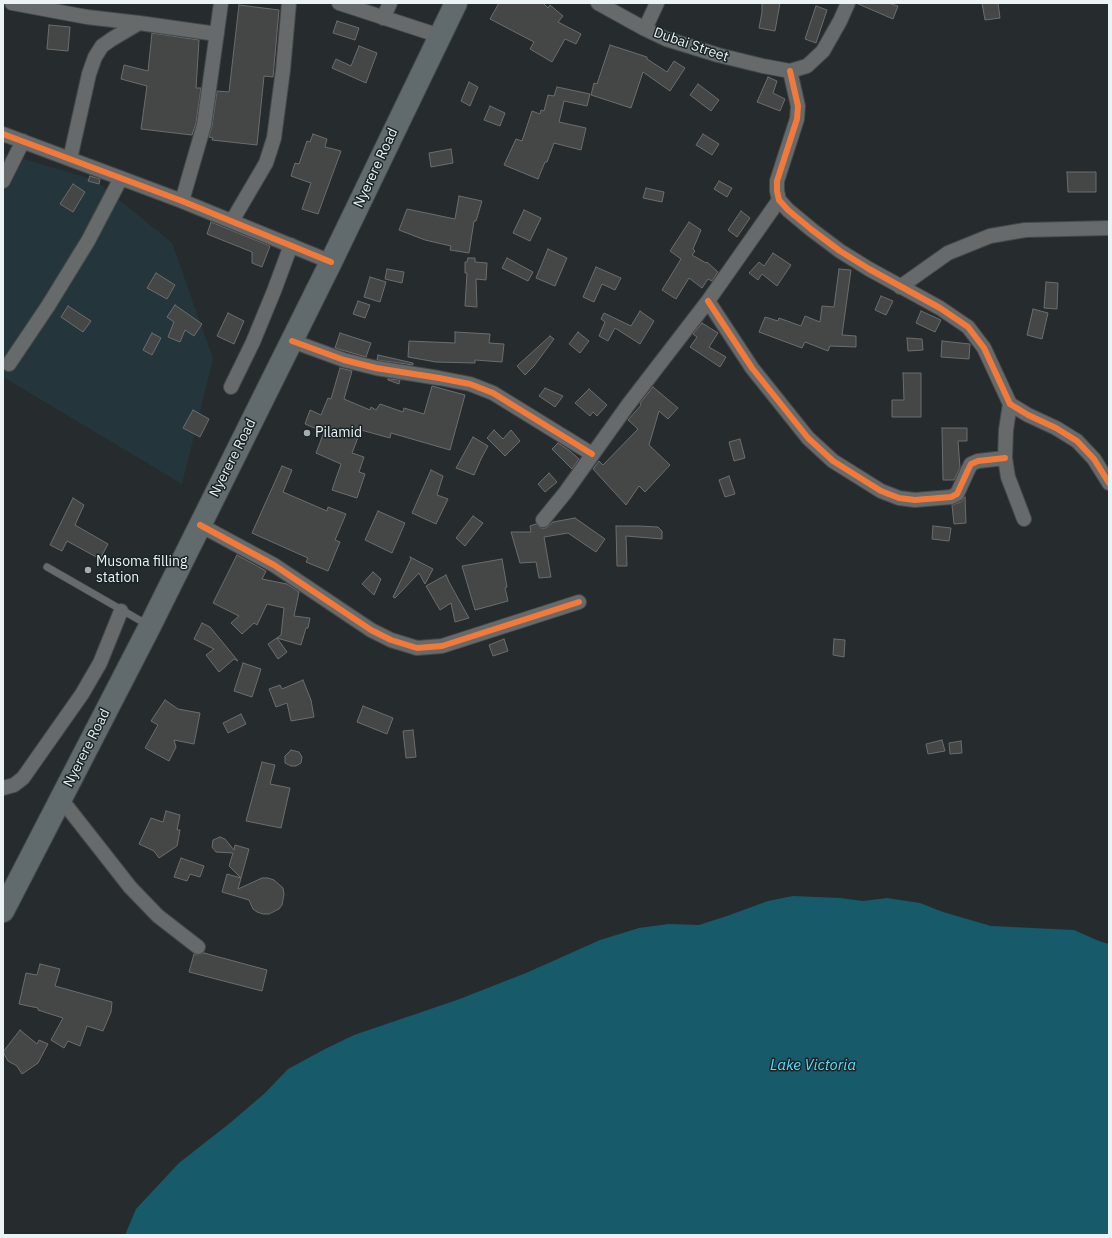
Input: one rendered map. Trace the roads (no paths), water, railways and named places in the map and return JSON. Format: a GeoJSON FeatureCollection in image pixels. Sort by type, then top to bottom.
{"type":"FeatureCollection","features":[{"type":"Feature","properties":{"kind":"main road","name":"Nyerere Road"},"geometry":{"type":"LineString","coordinates":[[3,911],[150,626],[331,262],[456,3]]}},
{"type":"Feature","properties":{"kind":"street"},"geometry":{"type":"LineString","coordinates":[[12,3],[87,17],[217,34]]}},
{"type":"Feature","properties":{"kind":"street"},"geometry":{"type":"LineString","coordinates":[[182,201],[204,125],[221,3]]}},
{"type":"Feature","properties":{"kind":"street"},"geometry":{"type":"LineString","coordinates":[[232,221],[266,163],[274,138],[283,70],[289,3]]}},
{"type":"Feature","properties":{"kind":"street"},"geometry":{"type":"LineString","coordinates":[[339,3],[440,36]]}},
{"type":"Feature","properties":{"kind":"street"},"geometry":{"type":"LineString","coordinates":[[383,18],[390,3]]}},
{"type":"Feature","properties":{"kind":"street","name":"Dubai Street"},"geometry":{"type":"LineString","coordinates":[[598,3],[666,39],[718,55],[790,71]]}},
{"type":"Feature","properties":{"kind":"street"},"geometry":{"type":"LineString","coordinates":[[645,29],[657,3]]}},
{"type":"Feature","properties":{"kind":"street"},"geometry":{"type":"LineString","coordinates":[[848,3],[840,21],[823,51],[807,66],[790,71],[798,106],[798,120],[777,181],[779,200],[788,210],[840,251],[900,287],[940,308],[968,327],[984,348],[1010,404],[1006,430],[1005,458],[1008,477],[1024,519]]}},
{"type":"Feature","properties":{"kind":"street"},"geometry":{"type":"LineString","coordinates":[[70,159],[89,74],[95,57],[102,46],[139,23]]}},
{"type":"Feature","properties":{"kind":"street"},"geometry":{"type":"LineString","coordinates":[[3,134],[182,201],[331,262]]}},
{"type":"Feature","properties":{"kind":"street"},"geometry":{"type":"LineString","coordinates":[[3,181],[23,141]]}},
{"type":"Feature","properties":{"kind":"street"},"geometry":{"type":"LineString","coordinates":[[9,364],[48,306],[88,241],[121,178]]}},
{"type":"Feature","properties":{"kind":"street"},"geometry":{"type":"LineString","coordinates":[[543,520],[565,493],[628,404],[708,301],[779,200]]}},
{"type":"Feature","properties":{"kind":"street"},"geometry":{"type":"LineString","coordinates":[[900,287],[948,253],[990,236],[1025,230],[1109,228]]}},
{"type":"Feature","properties":{"kind":"street"},"geometry":{"type":"LineString","coordinates":[[231,387],[253,342],[291,245]]}},
{"type":"Feature","properties":{"kind":"street"},"geometry":{"type":"LineString","coordinates":[[708,301],[752,368],[808,438],[833,461],[881,491],[899,498],[915,500],[951,497],[957,494],[971,464],[978,461],[1005,458]]}},
{"type":"Feature","properties":{"kind":"street"},"geometry":{"type":"LineString","coordinates":[[292,341],[344,360],[376,368],[470,384],[493,394],[592,454]]}},
{"type":"Feature","properties":{"kind":"street"},"geometry":{"type":"LineString","coordinates":[[1010,404],[1028,415],[1056,428],[1077,441],[1094,459],[1109,482]]}},
{"type":"Feature","properties":{"kind":"street"},"geometry":{"type":"LineString","coordinates":[[200,525],[274,566],[371,630],[391,640],[417,648],[442,646],[579,602]]}},
{"type":"Feature","properties":{"kind":"street"},"geometry":{"type":"LineString","coordinates":[[3,788],[14,785],[23,778],[82,694],[100,663],[121,611]]}},
{"type":"Feature","properties":{"kind":"street"},"geometry":{"type":"LineString","coordinates":[[61,799],[130,887],[158,916],[198,947]]}},
{"type":"Feature","properties":{"kind":"lane"},"geometry":{"type":"LineString","coordinates":[[47,567],[121,611],[150,626]]}},
{"type":"Feature","properties":{"kind":"water","name":"Lake Victoria"},"geometry":{"type":"Polygon","coordinates":[[[793,896],[840,898],[863,901],[887,898],[920,903],[943,912],[991,926],[1074,930],[1109,944],[1109,1235],[125,1235],[136,1209],[179,1163],[265,1093],[288,1069],[325,1049],[354,1035],[457,1000],[526,973],[600,940],[639,928],[669,924],[699,925],[768,901],[793,896]]]}},
{"type":"Feature","properties":{"kind":"place","name":"Pilamid"},"geometry":{"type":"Point","coordinates":[307,433]}},
{"type":"Feature","properties":{"kind":"place","name":"Musoma filling station"},"geometry":{"type":"Point","coordinates":[88,570]}}]}
